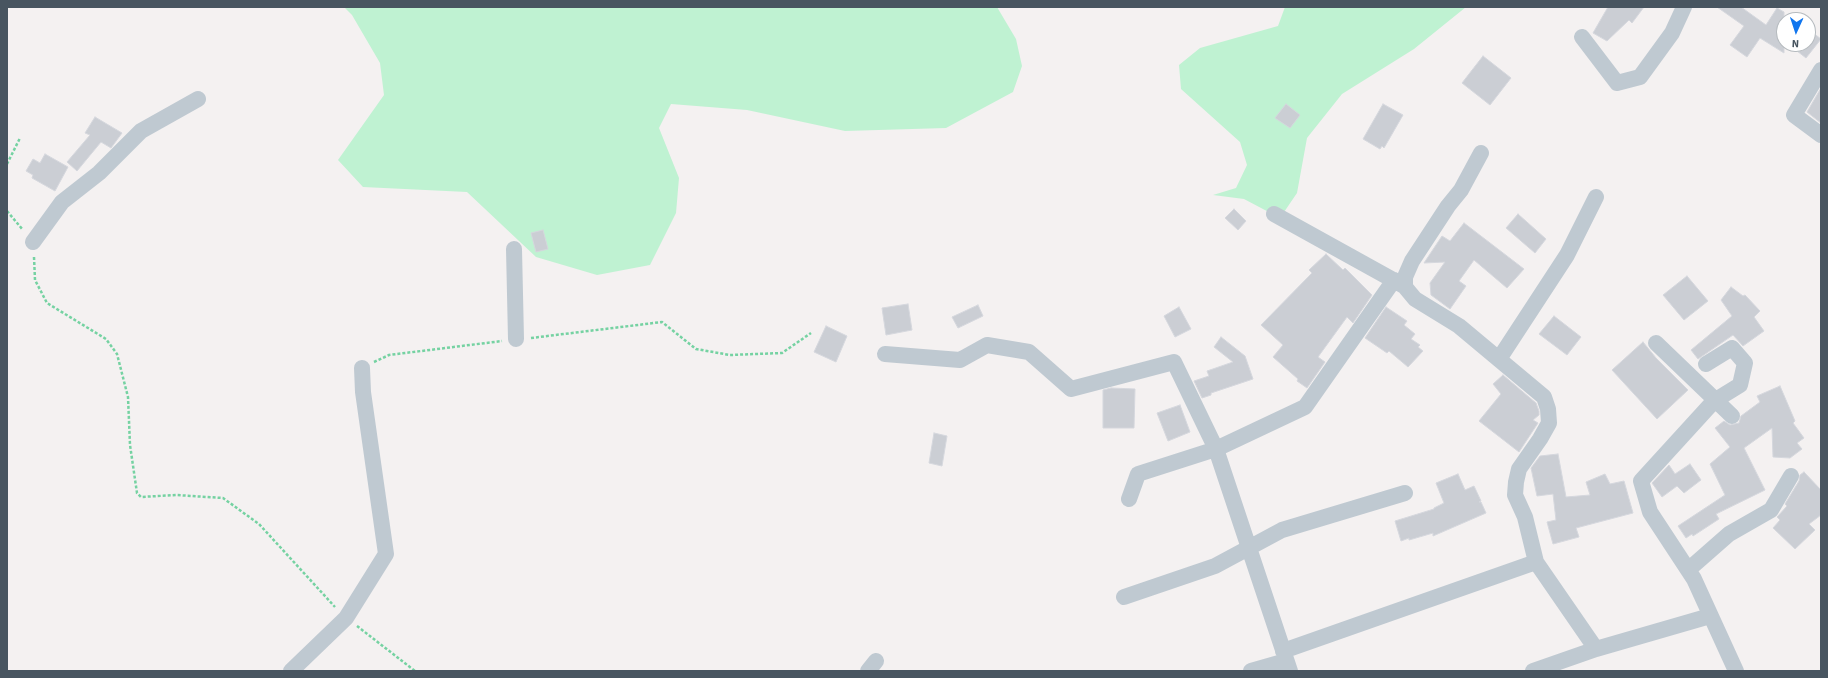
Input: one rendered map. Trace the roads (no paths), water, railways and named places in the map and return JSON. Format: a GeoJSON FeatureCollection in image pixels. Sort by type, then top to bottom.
{"type":"FeatureCollection","features":[{"type":"Feature","properties":{"kind":"street"},"geometry":{"type":"LineString","coordinates":[[1582,37],[1617,83],[1640,77],[1672,33],[1684,7]]}},
{"type":"Feature","properties":{"kind":"street"},"geometry":{"type":"LineString","coordinates":[[1821,70],[1794,115],[1821,135]]}},
{"type":"Feature","properties":{"kind":"street"},"geometry":{"type":"LineString","coordinates":[[33,242],[62,202],[99,173],[141,132],[198,99]]}},
{"type":"Feature","properties":{"kind":"street"},"geometry":{"type":"LineString","coordinates":[[1129,499],[1138,474],[1216,449],[1305,407],[1406,277],[1412,261],[1448,206],[1461,190],[1481,153]]}},
{"type":"Feature","properties":{"kind":"street"},"geometry":{"type":"LineString","coordinates":[[1499,359],[1567,255],[1596,198]]}},
{"type":"Feature","properties":{"kind":"street"},"geometry":{"type":"LineString","coordinates":[[1274,214],[1400,284],[1415,299],[1459,326],[1544,397],[1548,410],[1549,423],[1540,439],[1519,469],[1515,495],[1525,517],[1536,562],[1596,649]]}},
{"type":"Feature","properties":{"kind":"street"},"geometry":{"type":"LineString","coordinates":[[514,249],[516,339]]}},
{"type":"Feature","properties":{"kind":"street"},"geometry":{"type":"LineString","coordinates":[[1656,343],[1714,401],[1732,416]]}},
{"type":"Feature","properties":{"kind":"street"},"geometry":{"type":"LineString","coordinates":[[885,354],[960,360],[987,345],[1029,352],[1071,389],[1174,362],[1216,449],[1286,661]]}},
{"type":"Feature","properties":{"kind":"street"},"geometry":{"type":"LineString","coordinates":[[1706,364],[1732,348],[1745,363],[1740,385],[1714,401],[1641,481],[1650,512],[1688,570],[1736,671]]}},
{"type":"Feature","properties":{"kind":"street"},"geometry":{"type":"LineString","coordinates":[[291,671],[346,618],[386,554],[363,392],[362,368]]}},
{"type":"Feature","properties":{"kind":"street"},"geometry":{"type":"LineString","coordinates":[[1688,570],[1729,534],[1771,510],[1791,476]]}},
{"type":"Feature","properties":{"kind":"street"},"geometry":{"type":"LineString","coordinates":[[1124,597],[1215,566],[1282,530],[1405,492]]}},
{"type":"Feature","properties":{"kind":"street"},"geometry":{"type":"LineString","coordinates":[[1250,671],[1286,661],[1536,562]]}},
{"type":"Feature","properties":{"kind":"street"},"geometry":{"type":"LineString","coordinates":[[1533,671],[1596,649],[1710,616]]}}]}
